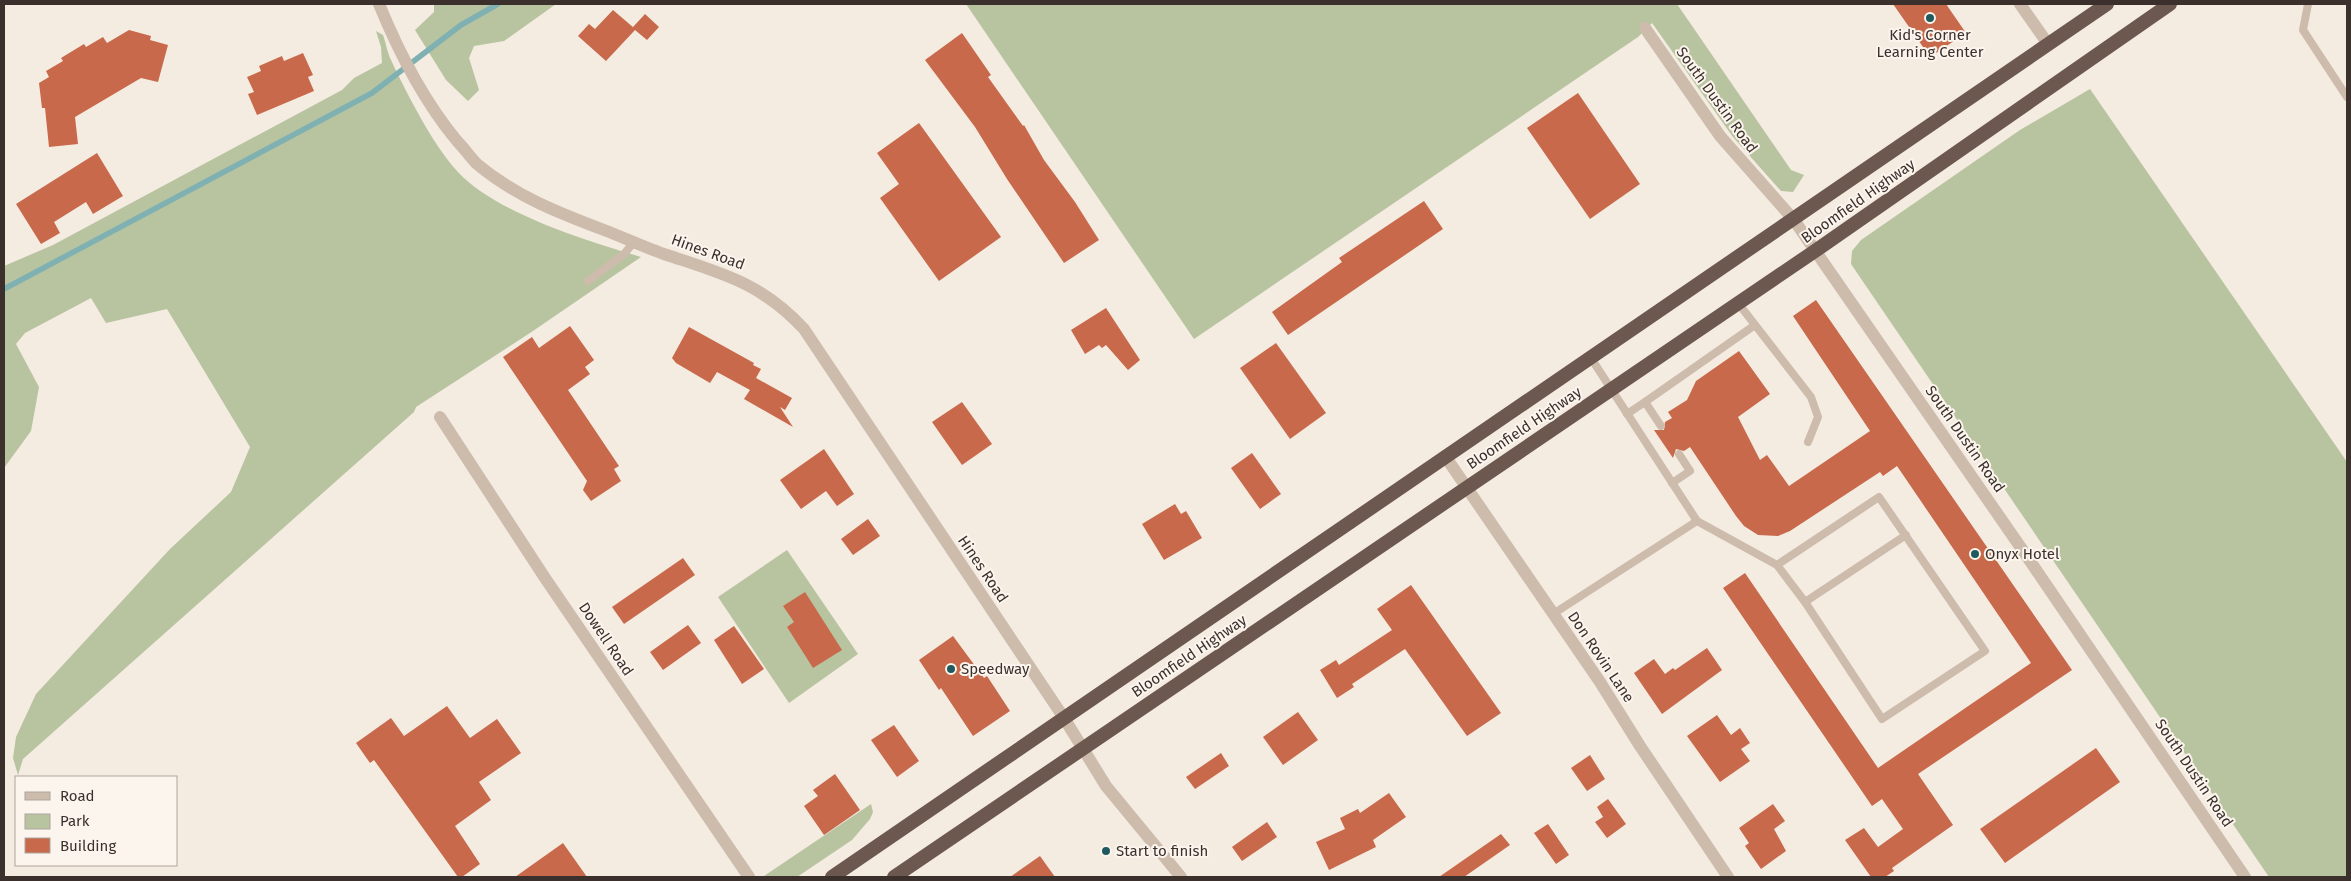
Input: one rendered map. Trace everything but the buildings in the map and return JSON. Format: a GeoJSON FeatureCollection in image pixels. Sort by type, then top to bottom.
{"type":"FeatureCollection","features":[{"type":"Feature","properties":{"kind":"highway","name":"Bloomfield Highway"},"geometry":{"type":"LineString","coordinates":[[832,877],[1794,220],[2106,4]]}},
{"type":"Feature","properties":{"kind":"highway","name":"Bloomfield Highway"},"geometry":{"type":"LineString","coordinates":[[894,877],[1815,251],[2170,4]]}},
{"type":"Feature","properties":{"kind":"street","name":"Hines Road"},"geometry":{"type":"LineString","coordinates":[[379,4],[397,48],[419,88],[448,130],[476,163],[509,187],[544,207],[634,242],[720,272],[754,287],[776,302],[804,330],[1064,718],[1106,786],[1181,877]]}},
{"type":"Feature","properties":{"kind":"street"},"geometry":{"type":"LineString","coordinates":[[2020,4],[2048,44]]}},
{"type":"Feature","properties":{"kind":"street","name":"South Dustin Road"},"geometry":{"type":"LineString","coordinates":[[1645,28],[1720,136],[1794,220],[2021,547],[2245,877]]}},
{"type":"Feature","properties":{"kind":"street","name":"Dowell Road"},"geometry":{"type":"LineString","coordinates":[[440,417],[572,618],[749,877]]}},
{"type":"Feature","properties":{"kind":"street","name":"Don Rovin Lane"},"geometry":{"type":"LineString","coordinates":[[1446,456],[1600,682],[1640,746],[1728,877]]}},
{"type":"Feature","properties":{"kind":"lane"},"geometry":{"type":"LineString","coordinates":[[2308,4],[2303,30],[2347,97]]}},
{"type":"Feature","properties":{"kind":"lane"},"geometry":{"type":"LineString","coordinates":[[588,281],[624,254],[634,242]]}},
{"type":"Feature","properties":{"kind":"lane"},"geometry":{"type":"LineString","coordinates":[[1738,303],[1811,397],[1818,417],[1808,442]]}},
{"type":"Feature","properties":{"kind":"lane"},"geometry":{"type":"LineString","coordinates":[[1628,414],[1755,325]]}},
{"type":"Feature","properties":{"kind":"lane"},"geometry":{"type":"LineString","coordinates":[[1591,358],[1696,521],[1777,565],[1805,602],[1882,719],[1985,651],[1879,497],[1777,565]]}},
{"type":"Feature","properties":{"kind":"lane"},"geometry":{"type":"LineString","coordinates":[[1645,402],[1661,426]]}},
{"type":"Feature","properties":{"kind":"lane"},"geometry":{"type":"LineString","coordinates":[[1672,483],[1690,471],[1679,454]]}},
{"type":"Feature","properties":{"kind":"lane"},"geometry":{"type":"LineString","coordinates":[[1553,614],[1696,521]]}},
{"type":"Feature","properties":{"kind":"lane"},"geometry":{"type":"LineString","coordinates":[[1805,602],[1906,536]]}},
{"type":"Feature","properties":{"kind":"green space"},"geometry":{"type":"Polygon","coordinates":[[[434,4],[556,4],[504,41],[474,46],[469,58],[479,90],[468,101],[446,80],[415,30],[434,12],[434,4]]]}},
{"type":"Feature","properties":{"kind":"green space"},"geometry":{"type":"Polygon","coordinates":[[[966,4],[1677,4],[1791,170],[1804,175],[1793,192],[1781,191],[1733,137],[1652,23],[1638,37],[1194,339],[966,4]]]}},
{"type":"Feature","properties":{"kind":"green space"},"geometry":{"type":"Polygon","coordinates":[[[376,31],[383,35],[388,54],[430,133],[457,171],[474,186],[494,200],[543,224],[641,257],[533,331],[416,407],[414,412],[23,759],[18,775],[13,758],[16,737],[36,694],[170,549],[231,492],[250,447],[167,309],[106,323],[91,298],[25,333],[16,344],[39,387],[31,431],[4,468],[4,266],[53,245],[342,90],[354,78],[382,63],[381,47],[376,31]]]}},
{"type":"Feature","properties":{"kind":"green space"},"geometry":{"type":"Polygon","coordinates":[[[2090,89],[2347,462],[2347,877],[2269,877],[1851,264],[1852,251],[1861,240],[2020,130],[2090,89]]]}},
{"type":"Feature","properties":{"kind":"green space"},"geometry":{"type":"Polygon","coordinates":[[[787,550],[858,654],[789,703],[718,597],[787,550]]]}},
{"type":"Feature","properties":{"kind":"green space"},"geometry":{"type":"Polygon","coordinates":[[[871,804],[873,812],[870,819],[852,840],[797,877],[764,876],[871,804]]]}},
{"type":"Feature","properties":{"kind":"waterway"},"geometry":{"type":"LineString","coordinates":[[4,289],[372,93],[461,25],[498,4]]}},
{"type":"Feature","properties":{"kind":"place","name":"Kid's Corner Learning Center"},"geometry":{"type":"Point","coordinates":[1930,18]}},
{"type":"Feature","properties":{"kind":"place","name":"Onyx Hotel"},"geometry":{"type":"Point","coordinates":[1975,554]}},
{"type":"Feature","properties":{"kind":"place","name":"Speedway"},"geometry":{"type":"Point","coordinates":[951,669]}},
{"type":"Feature","properties":{"kind":"place","name":"Start to finish"},"geometry":{"type":"Point","coordinates":[1106,851]}}]}
